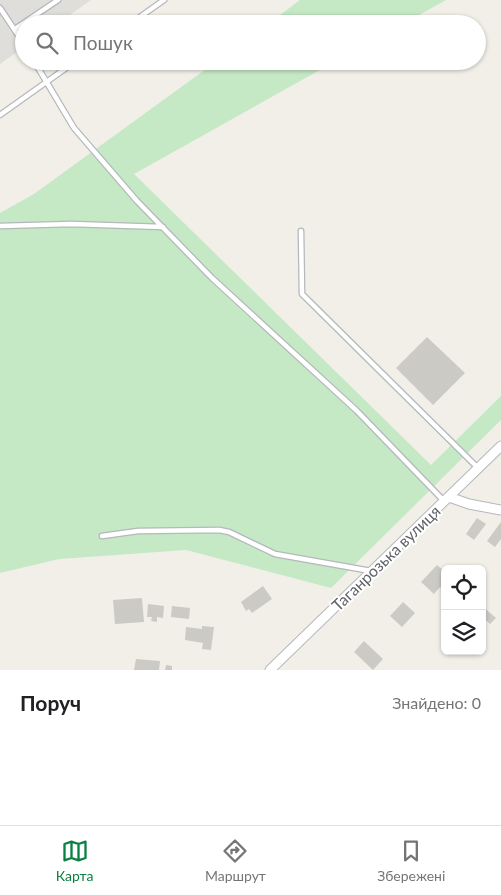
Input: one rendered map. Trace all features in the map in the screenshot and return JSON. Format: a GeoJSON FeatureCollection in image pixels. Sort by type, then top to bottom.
{"type":"FeatureCollection","features":[{"type":"Feature","properties":{"kind":"street","name":"Таганрозька вулиця"},"geometry":{"type":"LineString","coordinates":[[270,670],[501,446]]}},
{"type":"Feature","properties":{"kind":"street"},"geometry":{"type":"LineString","coordinates":[[447,499],[501,510]]}},
{"type":"Feature","properties":{"kind":"lane"},"geometry":{"type":"LineString","coordinates":[[36,15],[58,0]]}},
{"type":"Feature","properties":{"kind":"lane"},"geometry":{"type":"LineString","coordinates":[[143,15],[164,0]]}},
{"type":"Feature","properties":{"kind":"lane"},"geometry":{"type":"LineString","coordinates":[[0,8],[15,29]]}},
{"type":"Feature","properties":{"kind":"lane"},"geometry":{"type":"LineString","coordinates":[[39,70],[74,128],[163,227],[212,278],[356,411],[447,499]]}},
{"type":"Feature","properties":{"kind":"lane"},"geometry":{"type":"LineString","coordinates":[[0,115],[63,70]]}},
{"type":"Feature","properties":{"kind":"lane"},"geometry":{"type":"LineString","coordinates":[[0,226],[71,224],[163,227]]}},
{"type":"Feature","properties":{"kind":"lane"},"geometry":{"type":"LineString","coordinates":[[301,231],[302,294],[478,468]]}},
{"type":"Feature","properties":{"kind":"lane"},"geometry":{"type":"LineString","coordinates":[[102,536],[138,531],[220,530],[229,532],[275,554],[371,571]]}},
{"type":"Feature","properties":{"kind":"shaded area"},"geometry":{"type":"Polygon","coordinates":[[[0,0],[91,0],[70,15],[15,15],[15,53],[0,64],[0,0]]]}},
{"type":"Feature","properties":{"kind":"green space"},"geometry":{"type":"Polygon","coordinates":[[[300,0],[446,0],[419,15],[280,15],[300,0]]]}},
{"type":"Feature","properties":{"kind":"green space"},"geometry":{"type":"Polygon","coordinates":[[[205,70],[320,70],[134,174],[431,465],[501,396],[501,420],[331,588],[186,550],[59,559],[0,573],[0,213],[34,194],[205,70]]]}},
{"type":"Feature","properties":{"kind":"building"},"geometry":{"type":"Polygon","coordinates":[[[427,337],[465,373],[433,405],[396,368],[427,337]]]}},
{"type":"Feature","properties":{"kind":"building"},"geometry":{"type":"Polygon","coordinates":[[[477,518],[486,524],[474,540],[466,534],[477,518]]]}},
{"type":"Feature","properties":{"kind":"building"},"geometry":{"type":"Polygon","coordinates":[[[501,522],[501,539],[495,547],[487,541],[501,522]]]}},
{"type":"Feature","properties":{"kind":"building"},"geometry":{"type":"Polygon","coordinates":[[[437,565],[441,568],[441,588],[434,594],[421,582],[437,565]]]}},
{"type":"Feature","properties":{"kind":"building"},"geometry":{"type":"Polygon","coordinates":[[[263,586],[272,599],[252,613],[249,609],[246,611],[241,602],[263,586]]]}},
{"type":"Feature","properties":{"kind":"building"},"geometry":{"type":"Polygon","coordinates":[[[142,598],[144,622],[115,624],[113,600],[142,598]]]}},
{"type":"Feature","properties":{"kind":"building"},"geometry":{"type":"Polygon","coordinates":[[[403,602],[415,613],[402,627],[390,616],[403,602]]]}},
{"type":"Feature","properties":{"kind":"building"},"geometry":{"type":"Polygon","coordinates":[[[148,604],[164,606],[163,618],[157,617],[157,622],[151,621],[152,617],[147,617],[148,604]]]}},
{"type":"Feature","properties":{"kind":"building"},"geometry":{"type":"Polygon","coordinates":[[[172,606],[190,608],[189,619],[171,617],[172,606]]]}},
{"type":"Feature","properties":{"kind":"building"},"geometry":{"type":"Polygon","coordinates":[[[486,609],[496,618],[490,624],[486,620],[486,609]]]}},
{"type":"Feature","properties":{"kind":"building"},"geometry":{"type":"Polygon","coordinates":[[[202,626],[214,627],[211,650],[202,649],[203,643],[185,640],[186,627],[202,629],[202,626]]]}},
{"type":"Feature","properties":{"kind":"building"},"geometry":{"type":"Polygon","coordinates":[[[364,641],[383,659],[373,670],[354,652],[364,641]]]}},
{"type":"Feature","properties":{"kind":"building"},"geometry":{"type":"Polygon","coordinates":[[[136,659],[160,661],[159,670],[134,670],[136,659]]]}},
{"type":"Feature","properties":{"kind":"building"},"geometry":{"type":"Polygon","coordinates":[[[166,665],[172,666],[172,670],[165,670],[166,665]]]}}]}
